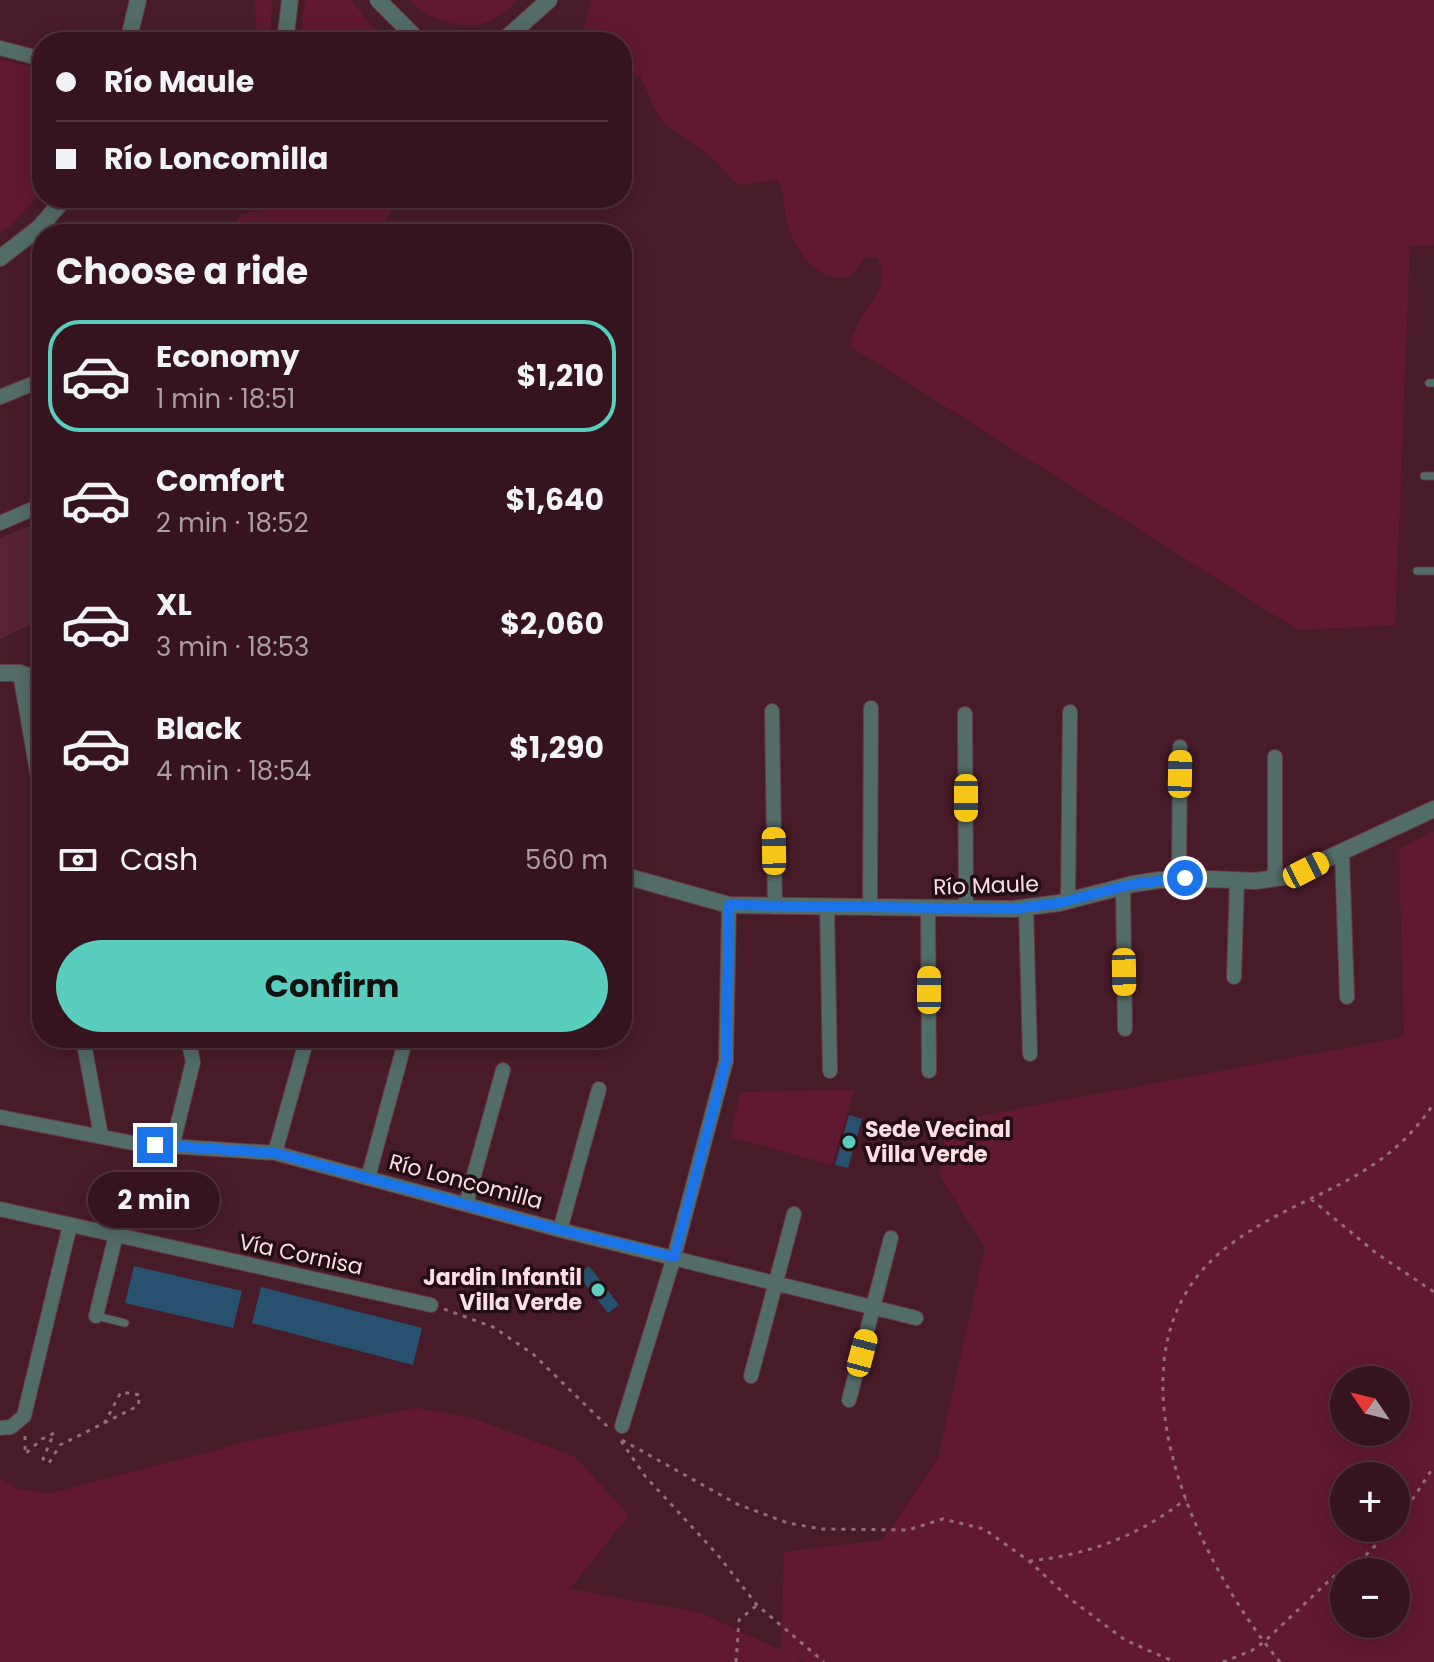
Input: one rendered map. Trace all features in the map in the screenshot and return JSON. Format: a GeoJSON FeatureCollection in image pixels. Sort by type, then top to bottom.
{"type":"FeatureCollection","features":[{"type":"Feature","properties":{"kind":"street"},"geometry":{"type":"LineString","coordinates":[[130,32],[138,0]]}},
{"type":"Feature","properties":{"kind":"street"},"geometry":{"type":"LineString","coordinates":[[286,32],[290,0]]}},
{"type":"Feature","properties":{"kind":"street"},"geometry":{"type":"LineString","coordinates":[[378,0],[410,32]]}},
{"type":"Feature","properties":{"kind":"street"},"geometry":{"type":"LineString","coordinates":[[513,32],[549,0]]}},
{"type":"Feature","properties":{"kind":"street"},"geometry":{"type":"LineString","coordinates":[[0,48],[32,56]]}},
{"type":"Feature","properties":{"kind":"street"},"geometry":{"type":"LineString","coordinates":[[0,258],[32,237]]}},
{"type":"Feature","properties":{"kind":"street"},"geometry":{"type":"LineString","coordinates":[[0,397],[32,384]]}},
{"type":"Feature","properties":{"kind":"street"},"geometry":{"type":"LineString","coordinates":[[0,523],[32,509]]}},
{"type":"Feature","properties":{"kind":"street"},"geometry":{"type":"LineString","coordinates":[[0,673],[20,673],[32,677]]}},
{"type":"Feature","properties":{"kind":"street"},"geometry":{"type":"LineString","coordinates":[[20,673],[32,743]]}},
{"type":"Feature","properties":{"kind":"street"},"geometry":{"type":"LineString","coordinates":[[870,908],[871,708]]}},
{"type":"Feature","properties":{"kind":"street"},"geometry":{"type":"LineString","coordinates":[[772,711],[775,907]]}},
{"type":"Feature","properties":{"kind":"street"},"geometry":{"type":"LineString","coordinates":[[1068,901],[1070,712]]}},
{"type":"Feature","properties":{"kind":"street"},"geometry":{"type":"LineString","coordinates":[[965,714],[966,909]]}},
{"type":"Feature","properties":{"kind":"street"},"geometry":{"type":"LineString","coordinates":[[1179,879],[1180,747]]}},
{"type":"Feature","properties":{"kind":"street"},"geometry":{"type":"LineString","coordinates":[[1275,757],[1275,879]]}},
{"type":"Feature","properties":{"kind":"street","name":"Río Maule"},"geometry":{"type":"LineString","coordinates":[[632,878],[729,905],[1026,908],[1068,901],[1123,886],[1179,879],[1275,879],[1306,870],[1434,809]]}},
{"type":"Feature","properties":{"kind":"street"},"geometry":{"type":"LineString","coordinates":[[1342,853],[1347,997]]}},
{"type":"Feature","properties":{"kind":"street"},"geometry":{"type":"LineString","coordinates":[[1234,977],[1237,880]]}},
{"type":"Feature","properties":{"kind":"street"},"geometry":{"type":"LineString","coordinates":[[1123,886],[1125,1029]]}},
{"type":"Feature","properties":{"kind":"street"},"geometry":{"type":"LineString","coordinates":[[621,1432],[674,1257],[726,1061],[729,905]]}},
{"type":"Feature","properties":{"kind":"street"},"geometry":{"type":"LineString","coordinates":[[827,907],[830,1071]]}},
{"type":"Feature","properties":{"kind":"street"},"geometry":{"type":"LineString","coordinates":[[1026,908],[1030,1054]]}},
{"type":"Feature","properties":{"kind":"street"},"geometry":{"type":"LineString","coordinates":[[928,909],[929,1071]]}},
{"type":"Feature","properties":{"kind":"street"},"geometry":{"type":"LineString","coordinates":[[85,1048],[101,1136]]}},
{"type":"Feature","properties":{"kind":"street"},"geometry":{"type":"LineString","coordinates":[[172,1147],[193,1062],[190,1048]]}},
{"type":"Feature","properties":{"kind":"street"},"geometry":{"type":"LineString","coordinates":[[275,1153],[304,1048]]}},
{"type":"Feature","properties":{"kind":"street"},"geometry":{"type":"LineString","coordinates":[[368,1178],[403,1048]]}},
{"type":"Feature","properties":{"kind":"street"},"geometry":{"type":"LineString","coordinates":[[466,1204],[503,1070]]}},
{"type":"Feature","properties":{"kind":"street"},"geometry":{"type":"LineString","coordinates":[[560,1230],[599,1089]]}},
{"type":"Feature","properties":{"kind":"street","name":"Río Loncomilla"},"geometry":{"type":"LineString","coordinates":[[0,1117],[172,1147],[275,1153],[560,1230],[916,1318]]}},
{"type":"Feature","properties":{"kind":"street"},"geometry":{"type":"LineString","coordinates":[[751,1376],[794,1214]]}},
{"type":"Feature","properties":{"kind":"street","name":"Vía Cornisa"},"geometry":{"type":"LineString","coordinates":[[1,1215],[70,1225],[431,1305]]}},
{"type":"Feature","properties":{"kind":"street"},"geometry":{"type":"LineString","coordinates":[[0,1428],[11,1427],[24,1416],[70,1225]]}},
{"type":"Feature","properties":{"kind":"street"},"geometry":{"type":"LineString","coordinates":[[96,1316],[116,1235]]}},
{"type":"Feature","properties":{"kind":"street"},"geometry":{"type":"LineString","coordinates":[[849,1400],[891,1238]]}},
{"type":"Feature","properties":{"kind":"lane"},"geometry":{"type":"LineString","coordinates":[[1424,476],[1434,476]]}},
{"type":"Feature","properties":{"kind":"lane"},"geometry":{"type":"LineString","coordinates":[[1417,571],[1434,571]]}},
{"type":"Feature","properties":{"kind":"lane"},"geometry":{"type":"LineString","coordinates":[[96,1316],[125,1323]]}},
{"type":"Feature","properties":{"kind":"path"},"geometry":{"type":"LineString","coordinates":[[1280,1662],[1211,1558],[1187,1499],[1171,1446],[1163,1391],[1164,1355],[1173,1320],[1190,1287],[1215,1257],[1247,1233],[1344,1185],[1384,1159],[1417,1126],[1434,1103]]}},
{"type":"Feature","properties":{"kind":"path"},"geometry":{"type":"LineString","coordinates":[[1311,1199],[1376,1253],[1434,1292]]}},
{"type":"Feature","properties":{"kind":"path"},"geometry":{"type":"LineString","coordinates":[[431,1305],[493,1327],[533,1354],[621,1432],[737,1504],[788,1523],[822,1529],[908,1530],[943,1519],[984,1529],[1029,1561],[1069,1598],[1125,1640],[1175,1662]]}},
{"type":"Feature","properties":{"kind":"path"},"geometry":{"type":"LineString","coordinates":[[24,1416],[25,1454],[54,1433],[43,1459],[49,1463],[60,1445],[104,1424],[138,1406],[140,1395],[121,1392],[104,1424]]}},
{"type":"Feature","properties":{"kind":"path"},"geometry":{"type":"LineString","coordinates":[[621,1432],[645,1476],[717,1554],[757,1605],[824,1662]]}},
{"type":"Feature","properties":{"kind":"path"},"geometry":{"type":"LineString","coordinates":[[1410,1503],[1434,1466]]}},
{"type":"Feature","properties":{"kind":"path"},"geometry":{"type":"LineString","coordinates":[[1029,1561],[1072,1555],[1113,1543],[1151,1524],[1187,1499]]}},
{"type":"Feature","properties":{"kind":"path"},"geometry":{"type":"LineString","coordinates":[[1223,1662],[1264,1642],[1333,1577],[1379,1542]]}},
{"type":"Feature","properties":{"kind":"path"},"geometry":{"type":"LineString","coordinates":[[736,1662],[739,1620],[757,1605]]}},
{"type":"Feature","properties":{"kind":"shaded area"},"geometry":{"type":"Polygon","coordinates":[[[255,0],[272,0],[270,32],[256,32],[255,0]]]}},
{"type":"Feature","properties":{"kind":"shaded area"},"geometry":{"type":"Polygon","coordinates":[[[305,0],[352,0],[379,32],[301,32],[305,0]]]}},
{"type":"Feature","properties":{"kind":"shaded area"},"geometry":{"type":"Polygon","coordinates":[[[410,0],[518,0],[496,17],[480,24],[462,25],[423,11],[410,0]]]}},
{"type":"Feature","properties":{"kind":"shaded area"},"geometry":{"type":"Polygon","coordinates":[[[591,0],[1434,0],[1434,245],[1410,246],[1395,625],[1298,630],[850,346],[854,332],[880,288],[882,279],[878,258],[866,257],[850,277],[826,275],[816,269],[794,241],[782,189],[777,180],[741,185],[731,179],[715,160],[663,122],[641,78],[632,75],[632,32],[583,32],[591,0]]]}},
{"type":"Feature","properties":{"kind":"shaded area"},"geometry":{"type":"Polygon","coordinates":[[[0,59],[32,67],[32,203],[0,232],[0,59]]]}},
{"type":"Feature","properties":{"kind":"shaded area"},"geometry":{"type":"Polygon","coordinates":[[[263,208],[393,208],[385,224],[234,224],[242,213],[263,208]]]}},
{"type":"Feature","properties":{"kind":"shaded area"},"geometry":{"type":"Polygon","coordinates":[[[32,525],[32,624],[0,639],[0,538],[32,525]]]}},
{"type":"Feature","properties":{"kind":"shaded area"},"geometry":{"type":"Polygon","coordinates":[[[1434,831],[1434,1662],[804,1662],[799,1658],[799,1662],[0,1662],[0,1478],[18,1489],[48,1494],[258,1439],[416,1408],[470,1417],[575,1457],[629,1515],[570,1589],[701,1613],[781,1650],[784,1552],[883,1540],[938,1458],[985,1247],[940,1177],[946,1122],[1404,1037],[1399,849],[1434,831]]]}},
{"type":"Feature","properties":{"kind":"shaded area"},"geometry":{"type":"Polygon","coordinates":[[[854,1090],[832,1165],[731,1137],[740,1092],[854,1090]]]}},
{"type":"Feature","properties":{"kind":"building","name":"Sede Vecinal Villa Verde"},"geometry":{"type":"Polygon","coordinates":[[[849,1115],[862,1119],[848,1168],[835,1165],[849,1115]]]}},
{"type":"Feature","properties":{"kind":"building"},"geometry":{"type":"Polygon","coordinates":[[[134,1266],[242,1291],[233,1328],[125,1303],[134,1266]]]}},
{"type":"Feature","properties":{"kind":"building","name":"Jardin Infantil Villa Verde"},"geometry":{"type":"Polygon","coordinates":[[[589,1266],[619,1305],[608,1313],[578,1275],[589,1266]]]}},
{"type":"Feature","properties":{"kind":"building"},"geometry":{"type":"Polygon","coordinates":[[[261,1287],[422,1328],[413,1365],[252,1323],[261,1287]]]}},
{"type":"Feature","properties":{"kind":"place","name":"Sede Vecinal Villa Verde"},"geometry":{"type":"Point","coordinates":[849,1142]}},
{"type":"Feature","properties":{"kind":"place","name":"Jardin Infantil Villa Verde"},"geometry":{"type":"Point","coordinates":[598,1290]}},
{"type":"Feature","properties":{"kind":"route"},"geometry":{"type":"LineString","coordinates":[[155,1145],[275,1153],[560,1230],[674,1257],[726,1061],[729,905],[1013,909],[1059,903],[1133,884],[1185,878]]}}]}
